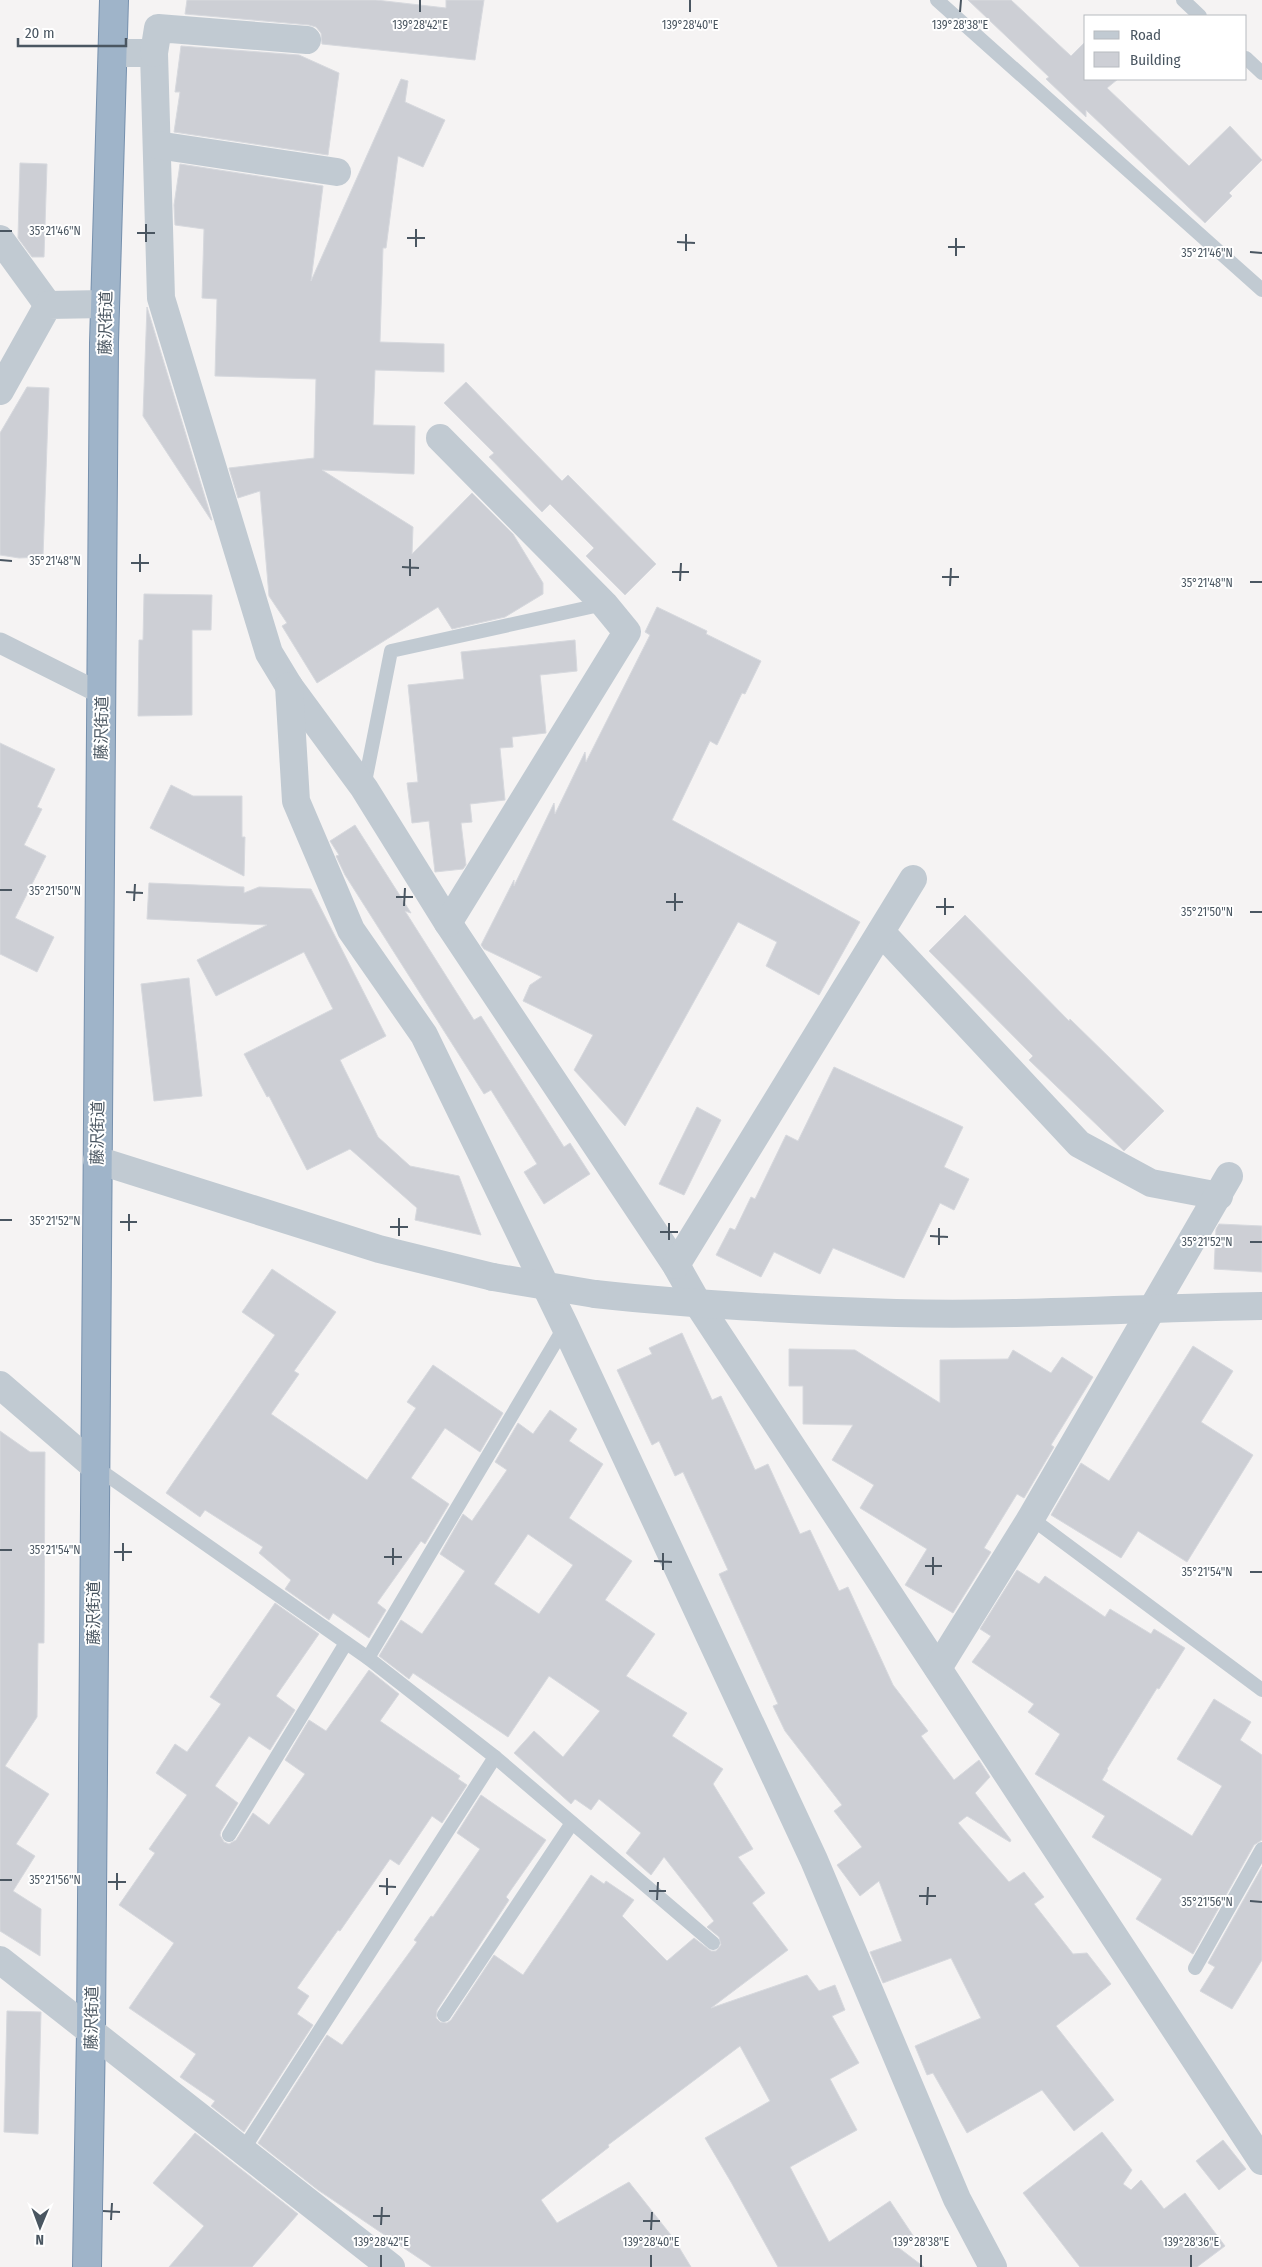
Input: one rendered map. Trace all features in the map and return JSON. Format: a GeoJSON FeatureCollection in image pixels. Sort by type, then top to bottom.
{"type":"FeatureCollection","features":[{"type":"Feature","properties":{"kind":"highway","name":"藤沢街道"},"geometry":{"type":"LineString","coordinates":[[87,2267],[91,2030],[94,1466],[105,304],[114,0]]}},
{"type":"Feature","properties":{"kind":"street"},"geometry":{"type":"LineString","coordinates":[[307,40],[158,28],[154,54],[161,298],[269,653],[289,686],[364,788],[448,923],[676,1265],[698,1304],[1258,2150]]}},
{"type":"Feature","properties":{"kind":"street"},"geometry":{"type":"LineString","coordinates":[[113,53],[154,54]]}},
{"type":"Feature","properties":{"kind":"street"},"geometry":{"type":"LineString","coordinates":[[157,145],[337,172]]}},
{"type":"Feature","properties":{"kind":"street"},"geometry":{"type":"LineString","coordinates":[[0,239],[48,304]]}},
{"type":"Feature","properties":{"kind":"street"},"geometry":{"type":"LineString","coordinates":[[48,304],[105,304]]}},
{"type":"Feature","properties":{"kind":"street"},"geometry":{"type":"LineString","coordinates":[[0,391],[48,304]]}},
{"type":"Feature","properties":{"kind":"street"},"geometry":{"type":"LineString","coordinates":[[440,438],[604,604],[627,632],[448,923]]}},
{"type":"Feature","properties":{"kind":"street"},"geometry":{"type":"LineString","coordinates":[[0,643],[102,694]]}},
{"type":"Feature","properties":{"kind":"street"},"geometry":{"type":"LineString","coordinates":[[289,686],[296,801],[351,930],[424,1035],[565,1326],[814,1860],[957,2199],[993,2267]]}},
{"type":"Feature","properties":{"kind":"street"},"geometry":{"type":"LineString","coordinates":[[676,1265],[913,880]]}},
{"type":"Feature","properties":{"kind":"street"},"geometry":{"type":"LineString","coordinates":[[881,932],[1079,1144],[1151,1183],[1224,1186],[1031,1518],[938,1668]]}},
{"type":"Feature","properties":{"kind":"street"},"geometry":{"type":"LineString","coordinates":[[97,1160],[379,1249],[493,1277],[595,1294],[698,1304],[897,1313],[1044,1312],[1262,1306]]}},
{"type":"Feature","properties":{"kind":"street"},"geometry":{"type":"LineString","coordinates":[[0,1385],[94,1466]]}},
{"type":"Feature","properties":{"kind":"street"},"geometry":{"type":"LineString","coordinates":[[0,1960],[391,2267]]}},
{"type":"Feature","properties":{"kind":"lane"},"geometry":{"type":"LineString","coordinates":[[937,0],[1262,290]]}},
{"type":"Feature","properties":{"kind":"lane"},"geometry":{"type":"LineString","coordinates":[[1183,0],[1199,15]]}},
{"type":"Feature","properties":{"kind":"lane"},"geometry":{"type":"LineString","coordinates":[[1247,59],[1262,73]]}},
{"type":"Feature","properties":{"kind":"lane"},"geometry":{"type":"LineString","coordinates":[[364,788],[391,651],[604,604]]}},
{"type":"Feature","properties":{"kind":"lane"},"geometry":{"type":"LineString","coordinates":[[368,1658],[565,1326]]}},
{"type":"Feature","properties":{"kind":"lane"},"geometry":{"type":"LineString","coordinates":[[94,1466],[368,1658],[495,1757],[713,1944]]}},
{"type":"Feature","properties":{"kind":"lane"},"geometry":{"type":"LineString","coordinates":[[1031,1518],[1262,1690]]}},
{"type":"Feature","properties":{"kind":"lane"},"geometry":{"type":"LineString","coordinates":[[229,1835],[346,1643]]}},
{"type":"Feature","properties":{"kind":"lane"},"geometry":{"type":"LineString","coordinates":[[243,2150],[495,1757]]}},
{"type":"Feature","properties":{"kind":"lane"},"geometry":{"type":"LineString","coordinates":[[444,2015],[572,1823]]}},
{"type":"Feature","properties":{"kind":"lane"},"geometry":{"type":"LineString","coordinates":[[1195,1968],[1262,1849]]}},
{"type":"Feature","properties":{"kind":"building"},"geometry":{"type":"Polygon","coordinates":[[[187,0],[376,0],[446,8],[446,0],[484,0],[475,60],[322,44],[321,33],[316,27],[185,14],[187,0]]]}},
{"type":"Feature","properties":{"kind":"building"},"geometry":{"type":"Polygon","coordinates":[[[968,0],[1011,0],[1071,56],[1084,43],[1084,80],[1117,80],[1107,88],[1189,166],[1230,126],[1262,160],[1229,193],[1232,196],[1205,223],[1086,110],[1086,117],[1046,79],[1049,77],[968,0]]]}},
{"type":"Feature","properties":{"kind":"building"},"geometry":{"type":"Polygon","coordinates":[[[181,46],[299,55],[339,73],[328,155],[174,132],[180,92],[175,92],[181,46]]]}},
{"type":"Feature","properties":{"kind":"building"},"geometry":{"type":"Polygon","coordinates":[[[401,79],[408,81],[405,102],[445,120],[423,167],[398,156],[386,248],[383,248],[380,342],[444,344],[444,372],[375,370],[373,425],[415,426],[414,474],[322,470],[413,527],[412,554],[472,493],[513,534],[543,583],[543,594],[505,617],[452,629],[438,607],[317,683],[282,626],[287,623],[269,596],[260,491],[238,498],[229,468],[314,458],[316,379],[215,376],[217,299],[202,298],[204,229],[175,225],[174,205],[180,164],[323,186],[311,281],[401,79]]]}},
{"type":"Feature","properties":{"kind":"building"},"geometry":{"type":"Polygon","coordinates":[[[20,163],[47,164],[44,257],[32,257],[18,238],[20,163]]]}},
{"type":"Feature","properties":{"kind":"building"},"geometry":{"type":"Polygon","coordinates":[[[147,307],[212,520],[143,416],[147,307]]]}},
{"type":"Feature","properties":{"kind":"building"},"geometry":{"type":"Polygon","coordinates":[[[466,382],[562,481],[568,475],[656,564],[625,595],[586,556],[594,548],[550,504],[542,512],[489,457],[494,453],[444,403],[466,382]]]}},
{"type":"Feature","properties":{"kind":"building"},"geometry":{"type":"Polygon","coordinates":[[[27,387],[49,388],[43,557],[19,558],[0,555],[0,433],[27,387]]]}},
{"type":"Feature","properties":{"kind":"building"},"geometry":{"type":"Polygon","coordinates":[[[144,594],[212,595],[211,630],[192,630],[192,715],[138,716],[139,640],[143,640],[144,594]]]}},
{"type":"Feature","properties":{"kind":"building"},"geometry":{"type":"Polygon","coordinates":[[[657,607],[707,631],[706,634],[761,661],[745,694],[742,693],[717,745],[710,741],[672,820],[860,922],[819,995],[766,966],[777,942],[738,922],[625,1126],[574,1070],[593,1035],[523,1001],[530,985],[542,977],[484,949],[481,945],[514,880],[514,886],[554,803],[555,814],[585,752],[586,762],[650,635],[645,632],[657,607]]]}},
{"type":"Feature","properties":{"kind":"building"},"geometry":{"type":"Polygon","coordinates":[[[575,640],[577,671],[540,675],[546,733],[512,737],[513,747],[500,748],[505,800],[470,804],[472,822],[461,823],[466,865],[463,869],[435,872],[429,821],[412,823],[407,783],[418,782],[408,685],[464,679],[461,652],[575,640]]]}},
{"type":"Feature","properties":{"kind":"building"},"geometry":{"type":"Polygon","coordinates":[[[0,743],[55,769],[37,807],[42,809],[24,845],[46,856],[15,918],[54,937],[37,972],[0,954],[0,743]]]}},
{"type":"Feature","properties":{"kind":"building"},"geometry":{"type":"Polygon","coordinates":[[[171,785],[193,796],[242,796],[242,837],[245,837],[244,876],[150,828],[171,785]]]}},
{"type":"Feature","properties":{"kind":"building"},"geometry":{"type":"Polygon","coordinates":[[[355,825],[411,913],[405,911],[474,1020],[481,1016],[564,1147],[570,1143],[590,1174],[544,1204],[524,1172],[537,1164],[491,1090],[484,1094],[345,875],[336,856],[339,855],[330,841],[355,825]]]}},
{"type":"Feature","properties":{"kind":"building"},"geometry":{"type":"Polygon","coordinates":[[[149,883],[244,887],[244,893],[259,887],[311,889],[386,1036],[340,1060],[378,1137],[410,1166],[459,1176],[481,1235],[415,1220],[417,1208],[350,1149],[307,1170],[269,1096],[267,1097],[244,1054],[333,1009],[304,952],[216,996],[197,960],[267,925],[147,919],[149,883]]]}},
{"type":"Feature","properties":{"kind":"building"},"geometry":{"type":"Polygon","coordinates":[[[965,915],[1069,1021],[1070,1019],[1164,1111],[1124,1151],[1029,1060],[1033,1056],[929,951],[965,915]]]}},
{"type":"Feature","properties":{"kind":"building"},"geometry":{"type":"Polygon","coordinates":[[[189,978],[202,1096],[154,1101],[141,984],[189,978]]]}},
{"type":"Feature","properties":{"kind":"building"},"geometry":{"type":"Polygon","coordinates":[[[834,1067],[963,1127],[944,1167],[969,1179],[954,1210],[940,1203],[904,1278],[833,1248],[820,1274],[774,1252],[761,1277],[716,1255],[730,1228],[735,1230],[751,1197],[755,1199],[786,1135],[798,1141],[834,1067]]]}},
{"type":"Feature","properties":{"kind":"building"},"geometry":{"type":"Polygon","coordinates":[[[697,1107],[721,1120],[684,1195],[659,1184],[697,1107]]]}},
{"type":"Feature","properties":{"kind":"building"},"geometry":{"type":"Polygon","coordinates":[[[1219,1224],[1262,1226],[1262,1272],[1214,1269],[1216,1229],[1219,1224]]]}},
{"type":"Feature","properties":{"kind":"building"},"geometry":{"type":"Polygon","coordinates":[[[272,1269],[336,1312],[294,1371],[299,1374],[271,1414],[367,1480],[416,1408],[407,1402],[433,1365],[503,1413],[480,1452],[445,1428],[411,1478],[449,1504],[425,1544],[421,1541],[377,1603],[386,1610],[369,1638],[333,1613],[329,1620],[285,1589],[291,1580],[259,1553],[263,1547],[205,1510],[200,1517],[166,1493],[275,1335],[242,1312],[272,1269]]]}},
{"type":"Feature","properties":{"kind":"building"},"geometry":{"type":"Polygon","coordinates":[[[682,1333],[712,1400],[721,1396],[755,1470],[768,1464],[800,1534],[810,1530],[839,1591],[848,1587],[893,1685],[928,1731],[921,1736],[954,1780],[979,1760],[990,1777],[975,1793],[1011,1840],[1010,1842],[967,1816],[958,1823],[1009,1882],[1024,1872],[1044,1897],[1034,1904],[1073,1954],[1087,1953],[1111,1984],[1056,2026],[1114,2100],[1074,2131],[1042,2090],[967,2133],[933,2073],[927,2075],[915,2046],[981,2018],[951,1958],[883,1983],[870,1952],[902,1941],[879,1881],[860,1896],[837,1865],[862,1847],[834,1811],[842,1805],[785,1731],[773,1706],[778,1704],[719,1574],[728,1570],[683,1472],[675,1476],[659,1441],[652,1445],[617,1370],[652,1354],[649,1348],[682,1333]]]}},
{"type":"Feature","properties":{"kind":"building"},"geometry":{"type":"Polygon","coordinates":[[[1193,1346],[1233,1371],[1201,1422],[1253,1455],[1187,1562],[1138,1531],[1121,1558],[1051,1515],[1081,1463],[1109,1481],[1193,1346]]]}},
{"type":"Feature","properties":{"kind":"building"},"geometry":{"type":"Polygon","coordinates":[[[789,1349],[855,1350],[940,1403],[940,1360],[1008,1359],[1013,1350],[1051,1373],[1062,1357],[1093,1377],[1051,1445],[1054,1447],[1024,1498],[1017,1494],[984,1548],[991,1552],[953,1613],[905,1585],[927,1549],[860,1508],[874,1485],[832,1460],[853,1425],[803,1424],[803,1386],[789,1386],[789,1349]]]}},
{"type":"Feature","properties":{"kind":"building"},"geometry":{"type":"Polygon","coordinates":[[[550,1410],[577,1429],[569,1441],[603,1464],[569,1518],[632,1561],[605,1600],[655,1634],[626,1676],[687,1713],[672,1736],[723,1769],[713,1784],[753,1849],[738,1857],[765,1893],[752,1903],[788,1950],[711,2008],[807,1975],[819,1991],[835,1985],[845,2010],[832,2016],[859,2063],[830,2079],[857,2130],[790,2167],[829,2242],[890,2201],[914,2237],[899,2248],[924,2267],[778,2267],[705,2138],[770,2101],[740,2046],[608,2145],[609,2147],[541,2200],[557,2223],[629,2182],[674,2239],[691,2267],[432,2267],[318,2190],[258,2143],[327,2035],[342,2045],[417,1942],[414,1940],[431,1916],[433,1917],[480,1849],[457,1833],[481,1795],[546,1840],[506,1897],[509,1900],[437,2010],[436,2018],[440,2022],[447,2023],[451,2020],[494,1955],[523,1975],[591,1875],[604,1884],[606,1881],[634,1900],[622,1916],[667,1961],[694,1938],[711,1951],[716,1951],[721,1945],[719,1937],[707,1927],[714,1921],[664,1857],[651,1875],[626,1853],[641,1833],[599,1799],[591,1810],[575,1799],[571,1804],[514,1753],[534,1731],[563,1757],[600,1711],[549,1676],[508,1737],[413,1673],[409,1679],[379,1656],[401,1620],[422,1634],[465,1571],[440,1554],[463,1514],[472,1521],[507,1470],[495,1462],[518,1423],[533,1434],[550,1410]],[[528,1534],[494,1584],[539,1614],[573,1565],[528,1534]]]}},
{"type":"Feature","properties":{"kind":"building"},"geometry":{"type":"Polygon","coordinates":[[[0,1431],[30,1452],[45,1452],[44,1643],[38,1643],[37,1717],[5,1766],[49,1794],[16,1844],[35,1856],[13,1891],[41,1909],[40,1956],[0,1931],[0,1431]]]}},
{"type":"Feature","properties":{"kind":"building"},"geometry":{"type":"Polygon","coordinates":[[[1017,1570],[1039,1584],[1045,1576],[1105,1617],[1110,1609],[1151,1634],[1154,1629],[1185,1648],[1159,1689],[1157,1688],[1102,1780],[1192,1836],[1222,1786],[1177,1759],[1214,1699],[1251,1722],[1240,1740],[1262,1755],[1262,1840],[1254,1845],[1193,1954],[1136,1919],[1162,1879],[1092,1837],[1105,1816],[1035,1774],[1060,1734],[1028,1712],[1034,1704],[972,1662],[991,1636],[980,1629],[1017,1570]]]}},
{"type":"Feature","properties":{"kind":"building"},"geometry":{"type":"Polygon","coordinates":[[[275,1603],[319,1634],[276,1696],[295,1710],[270,1750],[249,1736],[215,1786],[238,1803],[221,1831],[220,1835],[224,1842],[229,1844],[236,1840],[253,1813],[269,1825],[305,1774],[285,1760],[309,1720],[326,1731],[369,1670],[399,1694],[380,1721],[460,1776],[458,1779],[467,1785],[442,1823],[432,1816],[399,1865],[390,1859],[340,1931],[338,1930],[297,1988],[309,1996],[297,2014],[313,2025],[244,2132],[211,2106],[215,2101],[180,2077],[196,2054],[129,2008],[174,1943],[119,1905],[155,1853],[149,1849],[187,1795],[156,1773],[175,1744],[187,1752],[221,1704],[210,1697],[275,1603]]]}},
{"type":"Feature","properties":{"kind":"building"},"geometry":{"type":"Polygon","coordinates":[[[1262,1867],[1262,1960],[1232,2009],[1200,1991],[1215,1967],[1208,1963],[1262,1867]]]}},
{"type":"Feature","properties":{"kind":"building"},"geometry":{"type":"Polygon","coordinates":[[[7,2011],[41,2012],[38,2134],[4,2132],[7,2011]]]}},
{"type":"Feature","properties":{"kind":"building"},"geometry":{"type":"Polygon","coordinates":[[[1102,2132],[1132,2170],[1123,2184],[1131,2190],[1141,2180],[1164,2209],[1185,2193],[1225,2246],[1197,2267],[1080,2267],[1023,2193],[1102,2132]]]}},
{"type":"Feature","properties":{"kind":"building"},"geometry":{"type":"Polygon","coordinates":[[[195,2133],[298,2214],[252,2267],[169,2267],[204,2226],[153,2183],[195,2133]]]}},
{"type":"Feature","properties":{"kind":"building"},"geometry":{"type":"Polygon","coordinates":[[[1223,2140],[1246,2169],[1219,2190],[1196,2161],[1223,2140]]]}}]}
